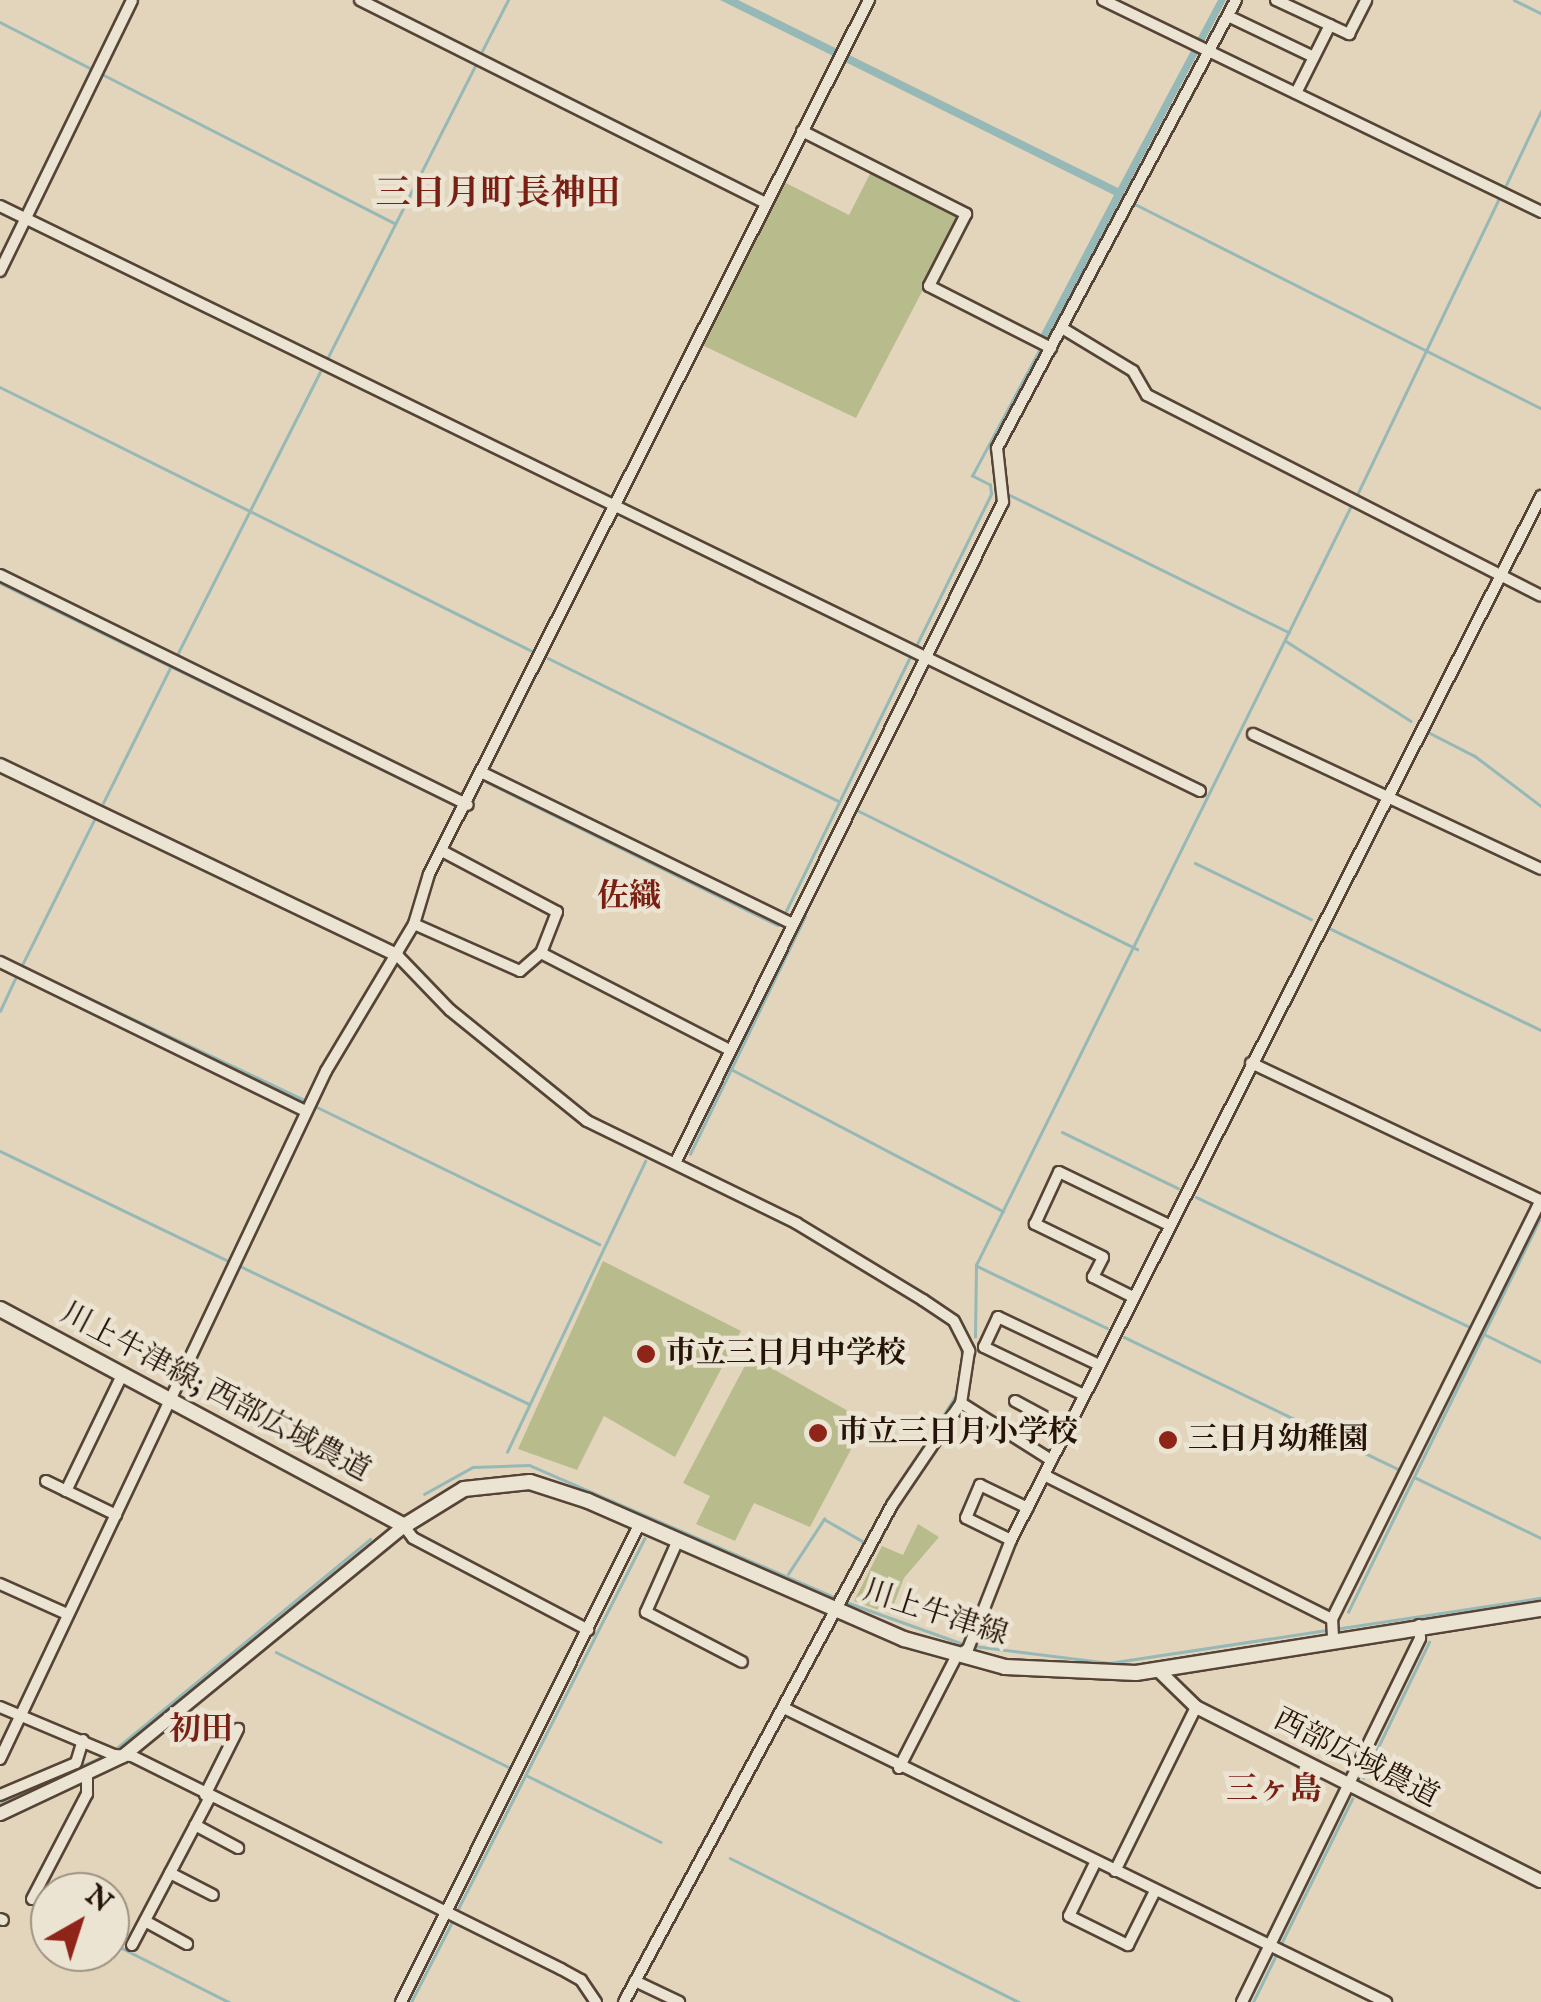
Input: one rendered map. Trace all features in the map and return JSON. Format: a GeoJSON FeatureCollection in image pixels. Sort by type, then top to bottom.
{"type":"FeatureCollection","features":[{"type":"Feature","properties":{"kind":"main road","name":"川上牛津線; 西部広域農道"},"geometry":{"type":"LineString","coordinates":[[0,1309],[404,1526]]}},
{"type":"Feature","properties":{"kind":"main road","name":"川上牛津線"},"geometry":{"type":"LineString","coordinates":[[404,1526],[464,1489],[502,1481],[560,1490],[678,1540],[965,1649],[1076,1675],[1158,1670],[1334,1637],[1541,1608]]}},
{"type":"Feature","properties":{"kind":"street"},"geometry":{"type":"LineString","coordinates":[[0,271],[132,0]]}},
{"type":"Feature","properties":{"kind":"street"},"geometry":{"type":"LineString","coordinates":[[360,0],[765,203]]}},
{"type":"Feature","properties":{"kind":"street"},"geometry":{"type":"LineString","coordinates":[[0,1759],[306,1111],[414,924],[442,851],[617,511],[765,203],[869,0]]}},
{"type":"Feature","properties":{"kind":"street"},"geometry":{"type":"LineString","coordinates":[[1103,0],[1541,212]]}},
{"type":"Feature","properties":{"kind":"street"},"geometry":{"type":"LineString","coordinates":[[675,1163],[1003,502],[998,448],[1206,49],[1236,0]]}},
{"type":"Feature","properties":{"kind":"street"},"geometry":{"type":"LineString","coordinates":[[1276,0],[1350,34],[1362,1]]}},
{"type":"Feature","properties":{"kind":"street"},"geometry":{"type":"LineString","coordinates":[[1228,16],[1314,56]]}},
{"type":"Feature","properties":{"kind":"street"},"geometry":{"type":"LineString","coordinates":[[1296,93],[1330,25]]}},
{"type":"Feature","properties":{"kind":"street"},"geometry":{"type":"LineString","coordinates":[[802,131],[966,214],[929,286],[1051,348]]}},
{"type":"Feature","properties":{"kind":"street"},"geometry":{"type":"LineString","coordinates":[[0,206],[617,511],[1200,791]]}},
{"type":"Feature","properties":{"kind":"street"},"geometry":{"type":"LineString","coordinates":[[1062,328],[1133,371],[1147,396],[1541,596]]}},
{"type":"Feature","properties":{"kind":"street"},"geometry":{"type":"LineString","coordinates":[[900,1768],[965,1649],[1011,1540],[1384,797],[1541,496]]}},
{"type":"Feature","properties":{"kind":"street"},"geometry":{"type":"LineString","coordinates":[[0,576],[468,804]]}},
{"type":"Feature","properties":{"kind":"street"},"geometry":{"type":"LineString","coordinates":[[1253,734],[1541,869]]}},
{"type":"Feature","properties":{"kind":"street"},"geometry":{"type":"LineString","coordinates":[[0,765],[397,955],[450,1010],[572,1110],[613,1137],[675,1163],[796,1224],[954,1321],[970,1351],[961,1403],[892,1505],[786,1708],[624,2002]]}},
{"type":"Feature","properties":{"kind":"street"},"geometry":{"type":"LineString","coordinates":[[483,773],[792,924]]}},
{"type":"Feature","properties":{"kind":"street"},"geometry":{"type":"LineString","coordinates":[[414,924],[520,971],[541,953],[557,912],[496,874],[442,851]]}},
{"type":"Feature","properties":{"kind":"street"},"geometry":{"type":"LineString","coordinates":[[541,953],[730,1050]]}},
{"type":"Feature","properties":{"kind":"street"},"geometry":{"type":"LineString","coordinates":[[0,962],[306,1111]]}},
{"type":"Feature","properties":{"kind":"street"},"geometry":{"type":"LineString","coordinates":[[1251,1062],[1541,1200],[1332,1619],[1334,1637]]}},
{"type":"Feature","properties":{"kind":"street"},"geometry":{"type":"LineString","coordinates":[[1134,1296],[1093,1277],[1102,1257],[1035,1224],[1060,1172],[1169,1225]]}},
{"type":"Feature","properties":{"kind":"street"},"geometry":{"type":"LineString","coordinates":[[1084,1395],[984,1347],[998,1316],[1099,1365]]}},
{"type":"Feature","properties":{"kind":"street"},"geometry":{"type":"LineString","coordinates":[[66,1491],[122,1374]]}},
{"type":"Feature","properties":{"kind":"street"},"geometry":{"type":"LineString","coordinates":[[1015,1401],[1068,1429]]}},
{"type":"Feature","properties":{"kind":"street"},"geometry":{"type":"LineString","coordinates":[[961,1403],[1051,1460]]}},
{"type":"Feature","properties":{"kind":"street"},"geometry":{"type":"LineString","coordinates":[[1046,1476],[1332,1619]]}},
{"type":"Feature","properties":{"kind":"street"},"geometry":{"type":"LineString","coordinates":[[46,1482],[116,1515]]}},
{"type":"Feature","properties":{"kind":"street"},"geometry":{"type":"LineString","coordinates":[[1011,1540],[966,1518],[980,1485],[1028,1508]]}},
{"type":"Feature","properties":{"kind":"street"},"geometry":{"type":"LineString","coordinates":[[401,2002],[640,1523]]}},
{"type":"Feature","properties":{"kind":"street"},"geometry":{"type":"LineString","coordinates":[[0,1814],[87,1778],[404,1526],[413,1538],[588,1630]]}},
{"type":"Feature","properties":{"kind":"street"},"geometry":{"type":"LineString","coordinates":[[678,1540],[646,1612],[742,1662]]}},
{"type":"Feature","properties":{"kind":"street"},"geometry":{"type":"LineString","coordinates":[[0,1584],[68,1614]]}},
{"type":"Feature","properties":{"kind":"street"},"geometry":{"type":"LineString","coordinates":[[1242,2002],[1420,1638],[1419,1626]]}},
{"type":"Feature","properties":{"kind":"street","name":"西部広域農道"},"geometry":{"type":"LineString","coordinates":[[1158,1670],[1196,1706],[1541,1882]]}},
{"type":"Feature","properties":{"kind":"street"},"geometry":{"type":"LineString","coordinates":[[1116,1872],[1196,1706]]}},
{"type":"Feature","properties":{"kind":"street"},"geometry":{"type":"LineString","coordinates":[[0,1707],[208,1796],[581,1980],[596,2002]]}},
{"type":"Feature","properties":{"kind":"street"},"geometry":{"type":"LineString","coordinates":[[786,1708],[900,1768],[1386,2002]]}},
{"type":"Feature","properties":{"kind":"street"},"geometry":{"type":"LineString","coordinates":[[132,1945],[196,1826],[238,1729]]}},
{"type":"Feature","properties":{"kind":"street"},"geometry":{"type":"LineString","coordinates":[[0,1795],[76,1763],[83,1740]]}},
{"type":"Feature","properties":{"kind":"street"},"geometry":{"type":"LineString","coordinates":[[46,1872],[87,1794],[87,1778]]}},
{"type":"Feature","properties":{"kind":"street"},"geometry":{"type":"LineString","coordinates":[[196,1826],[238,1848]]}},
{"type":"Feature","properties":{"kind":"street"},"geometry":{"type":"LineString","coordinates":[[1096,1861],[1069,1916],[1128,1945],[1155,1890]]}},
{"type":"Feature","properties":{"kind":"street"},"geometry":{"type":"LineString","coordinates":[[170,1872],[213,1895]]}},
{"type":"Feature","properties":{"kind":"street"},"geometry":{"type":"LineString","coordinates":[[145,1921],[188,1944]]}},
{"type":"Feature","properties":{"kind":"street"},"geometry":{"type":"LineString","coordinates":[[636,1981],[679,2002]]}},
{"type":"Feature","properties":{"kind":"green space"},"geometry":{"type":"Polygon","coordinates":[[[872,170],[962,215],[856,418],[702,345],[782,181],[849,215],[872,170]]]}},
{"type":"Feature","properties":{"kind":"green space"},"geometry":{"type":"Polygon","coordinates":[[[603,1261],[741,1331],[675,1457],[604,1416],[577,1470],[518,1449],[603,1261]]]}},
{"type":"Feature","properties":{"kind":"green space"},"geometry":{"type":"Polygon","coordinates":[[[750,1356],[866,1421],[810,1527],[754,1503],[735,1541],[696,1524],[710,1496],[683,1483],[750,1356]]]}},
{"type":"Feature","properties":{"kind":"green space"},"geometry":{"type":"Polygon","coordinates":[[[918,1524],[939,1537],[904,1578],[890,1614],[854,1601],[882,1546],[903,1555],[918,1524]]]}},
{"type":"Feature","properties":{"kind":"water"},"geometry":{"type":"Polygon","coordinates":[[[720,0],[738,0],[1118,188],[1218,0],[1226,0],[1047,339],[1040,336],[1114,195],[720,0]]]}},
{"type":"Feature","properties":{"kind":"waterway"},"geometry":{"type":"LineString","coordinates":[[481,53],[508,0]]}},
{"type":"Feature","properties":{"kind":"waterway"},"geometry":{"type":"LineString","coordinates":[[1514,0],[1541,13]]}},
{"type":"Feature","properties":{"kind":"waterway"},"geometry":{"type":"LineString","coordinates":[[0,22],[92,69]]}},
{"type":"Feature","properties":{"kind":"waterway"},"geometry":{"type":"LineString","coordinates":[[327,359],[475,66]]}},
{"type":"Feature","properties":{"kind":"waterway"},"geometry":{"type":"LineString","coordinates":[[102,74],[395,223]]}},
{"type":"Feature","properties":{"kind":"waterway"},"geometry":{"type":"LineString","coordinates":[[1506,185],[1541,111]]}},
{"type":"Feature","properties":{"kind":"waterway"},"geometry":{"type":"LineString","coordinates":[[1355,499],[1499,198]]}},
{"type":"Feature","properties":{"kind":"waterway"},"geometry":{"type":"LineString","coordinates":[[1131,202],[1541,408]]}},
{"type":"Feature","properties":{"kind":"waterway"},"geometry":{"type":"LineString","coordinates":[[915,648],[991,494],[990,485],[972,476],[1041,347]]}},
{"type":"Feature","properties":{"kind":"waterway"},"geometry":{"type":"LineString","coordinates":[[177,655],[320,372]]}},
{"type":"Feature","properties":{"kind":"waterway"},"geometry":{"type":"LineString","coordinates":[[0,387],[536,653]]}},
{"type":"Feature","properties":{"kind":"waterway"},"geometry":{"type":"LineString","coordinates":[[1010,495],[1289,632]]}},
{"type":"Feature","properties":{"kind":"waterway"},"geometry":{"type":"LineString","coordinates":[[975,1337],[976,1265],[1351,506]]}},
{"type":"Feature","properties":{"kind":"waterway"},"geometry":{"type":"LineString","coordinates":[[0,583],[455,805]]}},
{"type":"Feature","properties":{"kind":"waterway"},"geometry":{"type":"LineString","coordinates":[[1286,641],[1411,721]]}},
{"type":"Feature","properties":{"kind":"waterway"},"geometry":{"type":"LineString","coordinates":[[786,911],[911,655]]}},
{"type":"Feature","properties":{"kind":"waterway"},"geometry":{"type":"LineString","coordinates":[[548,658],[838,801]]}},
{"type":"Feature","properties":{"kind":"waterway"},"geometry":{"type":"LineString","coordinates":[[103,803],[170,668]]}},
{"type":"Feature","properties":{"kind":"waterway"},"geometry":{"type":"LineString","coordinates":[[1428,732],[1475,756],[1541,806]]}},
{"type":"Feature","properties":{"kind":"waterway"},"geometry":{"type":"LineString","coordinates":[[461,794],[473,775]]}},
{"type":"Feature","properties":{"kind":"waterway"},"geometry":{"type":"LineString","coordinates":[[487,782],[778,925]]}},
{"type":"Feature","properties":{"kind":"waterway"},"geometry":{"type":"LineString","coordinates":[[857,810],[1137,949]]}},
{"type":"Feature","properties":{"kind":"waterway"},"geometry":{"type":"LineString","coordinates":[[22,965],[94,820]]}},
{"type":"Feature","properties":{"kind":"waterway"},"geometry":{"type":"LineString","coordinates":[[1195,863],[1311,919]]}},
{"type":"Feature","properties":{"kind":"waterway"},"geometry":{"type":"LineString","coordinates":[[690,1154],[805,916]]}},
{"type":"Feature","properties":{"kind":"waterway"},"geometry":{"type":"LineString","coordinates":[[1329,928],[1541,1030]]}},
{"type":"Feature","properties":{"kind":"waterway"},"geometry":{"type":"LineString","coordinates":[[0,956],[304,1100]]}},
{"type":"Feature","properties":{"kind":"waterway"},"geometry":{"type":"LineString","coordinates":[[0,1011],[15,979]]}},
{"type":"Feature","properties":{"kind":"waterway"},"geometry":{"type":"LineString","coordinates":[[731,1069],[1003,1211]]}},
{"type":"Feature","properties":{"kind":"waterway"},"geometry":{"type":"LineString","coordinates":[[317,1107],[599,1244]]}},
{"type":"Feature","properties":{"kind":"waterway"},"geometry":{"type":"LineString","coordinates":[[1062,1132],[1178,1188]]}},
{"type":"Feature","properties":{"kind":"waterway"},"geometry":{"type":"LineString","coordinates":[[0,1151],[229,1261]]}},
{"type":"Feature","properties":{"kind":"waterway"},"geometry":{"type":"LineString","coordinates":[[507,1452],[645,1161]]}},
{"type":"Feature","properties":{"kind":"waterway"},"geometry":{"type":"LineString","coordinates":[[1196,1197],[1470,1327]]}},
{"type":"Feature","properties":{"kind":"waterway"},"geometry":{"type":"LineString","coordinates":[[1348,1612],[1541,1217]]}},
{"type":"Feature","properties":{"kind":"waterway"},"geometry":{"type":"LineString","coordinates":[[977,1266],[1107,1328]]}},
{"type":"Feature","properties":{"kind":"waterway"},"geometry":{"type":"LineString","coordinates":[[242,1267],[529,1404]]}},
{"type":"Feature","properties":{"kind":"waterway"},"geometry":{"type":"LineString","coordinates":[[1484,1334],[1541,1362]]}},
{"type":"Feature","properties":{"kind":"waterway"},"geometry":{"type":"LineString","coordinates":[[1124,1337],[1398,1469]]}},
{"type":"Feature","properties":{"kind":"waterway"},"geometry":{"type":"LineString","coordinates":[[961,1344],[963,1361]]}},
{"type":"Feature","properties":{"kind":"waterway"},"geometry":{"type":"LineString","coordinates":[[788,1574],[824,1519],[864,1542],[957,1393]]}},
{"type":"Feature","properties":{"kind":"waterway"},"geometry":{"type":"LineString","coordinates":[[424,1494],[473,1467],[529,1465],[839,1599]]}},
{"type":"Feature","properties":{"kind":"waterway"},"geometry":{"type":"LineString","coordinates":[[1416,1478],[1541,1538]]}},
{"type":"Feature","properties":{"kind":"waterway"},"geometry":{"type":"LineString","coordinates":[[113,1751],[370,1539]]}},
{"type":"Feature","properties":{"kind":"waterway"},"geometry":{"type":"LineString","coordinates":[[456,1913],[644,1539]]}},
{"type":"Feature","properties":{"kind":"waterway"},"geometry":{"type":"LineString","coordinates":[[1335,1629],[1541,1598]]}},
{"type":"Feature","properties":{"kind":"waterway"},"geometry":{"type":"LineString","coordinates":[[846,1602],[966,1645]]}},
{"type":"Feature","properties":{"kind":"waterway"},"geometry":{"type":"LineString","coordinates":[[974,1646],[1109,1663],[1327,1630]]}},
{"type":"Feature","properties":{"kind":"waterway"},"geometry":{"type":"LineString","coordinates":[[1363,1778],[1429,1642]]}},
{"type":"Feature","properties":{"kind":"waterway"},"geometry":{"type":"LineString","coordinates":[[276,1652],[511,1768]]}},
{"type":"Feature","properties":{"kind":"waterway"},"geometry":{"type":"LineString","coordinates":[[0,1802],[106,1755]]}},
{"type":"Feature","properties":{"kind":"waterway"},"geometry":{"type":"LineString","coordinates":[[528,1776],[661,1842]]}},
{"type":"Feature","properties":{"kind":"waterway"},"geometry":{"type":"LineString","coordinates":[[1280,1946],[1352,1799]]}},
{"type":"Feature","properties":{"kind":"waterway"},"geometry":{"type":"LineString","coordinates":[[730,1858],[1019,2002]]}},
{"type":"Feature","properties":{"kind":"waterway"},"geometry":{"type":"LineString","coordinates":[[411,2002],[453,1920]]}},
{"type":"Feature","properties":{"kind":"waterway"},"geometry":{"type":"LineString","coordinates":[[130,1952],[229,2002]]}},
{"type":"Feature","properties":{"kind":"waterway"},"geometry":{"type":"LineString","coordinates":[[1253,2002],[1277,1953]]}},
{"type":"Feature","properties":{"kind":"place","name":"市立三日月中学校"},"geometry":{"type":"Point","coordinates":[646,1354]}},
{"type":"Feature","properties":{"kind":"place","name":"市立三日月小学校"},"geometry":{"type":"Point","coordinates":[818,1433]}},
{"type":"Feature","properties":{"kind":"place","name":"三日月幼稚園"},"geometry":{"type":"Point","coordinates":[1168,1440]}},
{"type":"Feature","properties":{"kind":"district","name":"三日月町長神田"},"geometry":{"type":"Point","coordinates":[498,195]}},
{"type":"Feature","properties":{"kind":"district","name":"佐織"},"geometry":{"type":"Point","coordinates":[629,898]}},
{"type":"Feature","properties":{"kind":"district","name":"初田"},"geometry":{"type":"Point","coordinates":[201,1731]}},
{"type":"Feature","properties":{"kind":"district","name":"三ヶ島"},"geometry":{"type":"Point","coordinates":[1274,1791]}}]}
